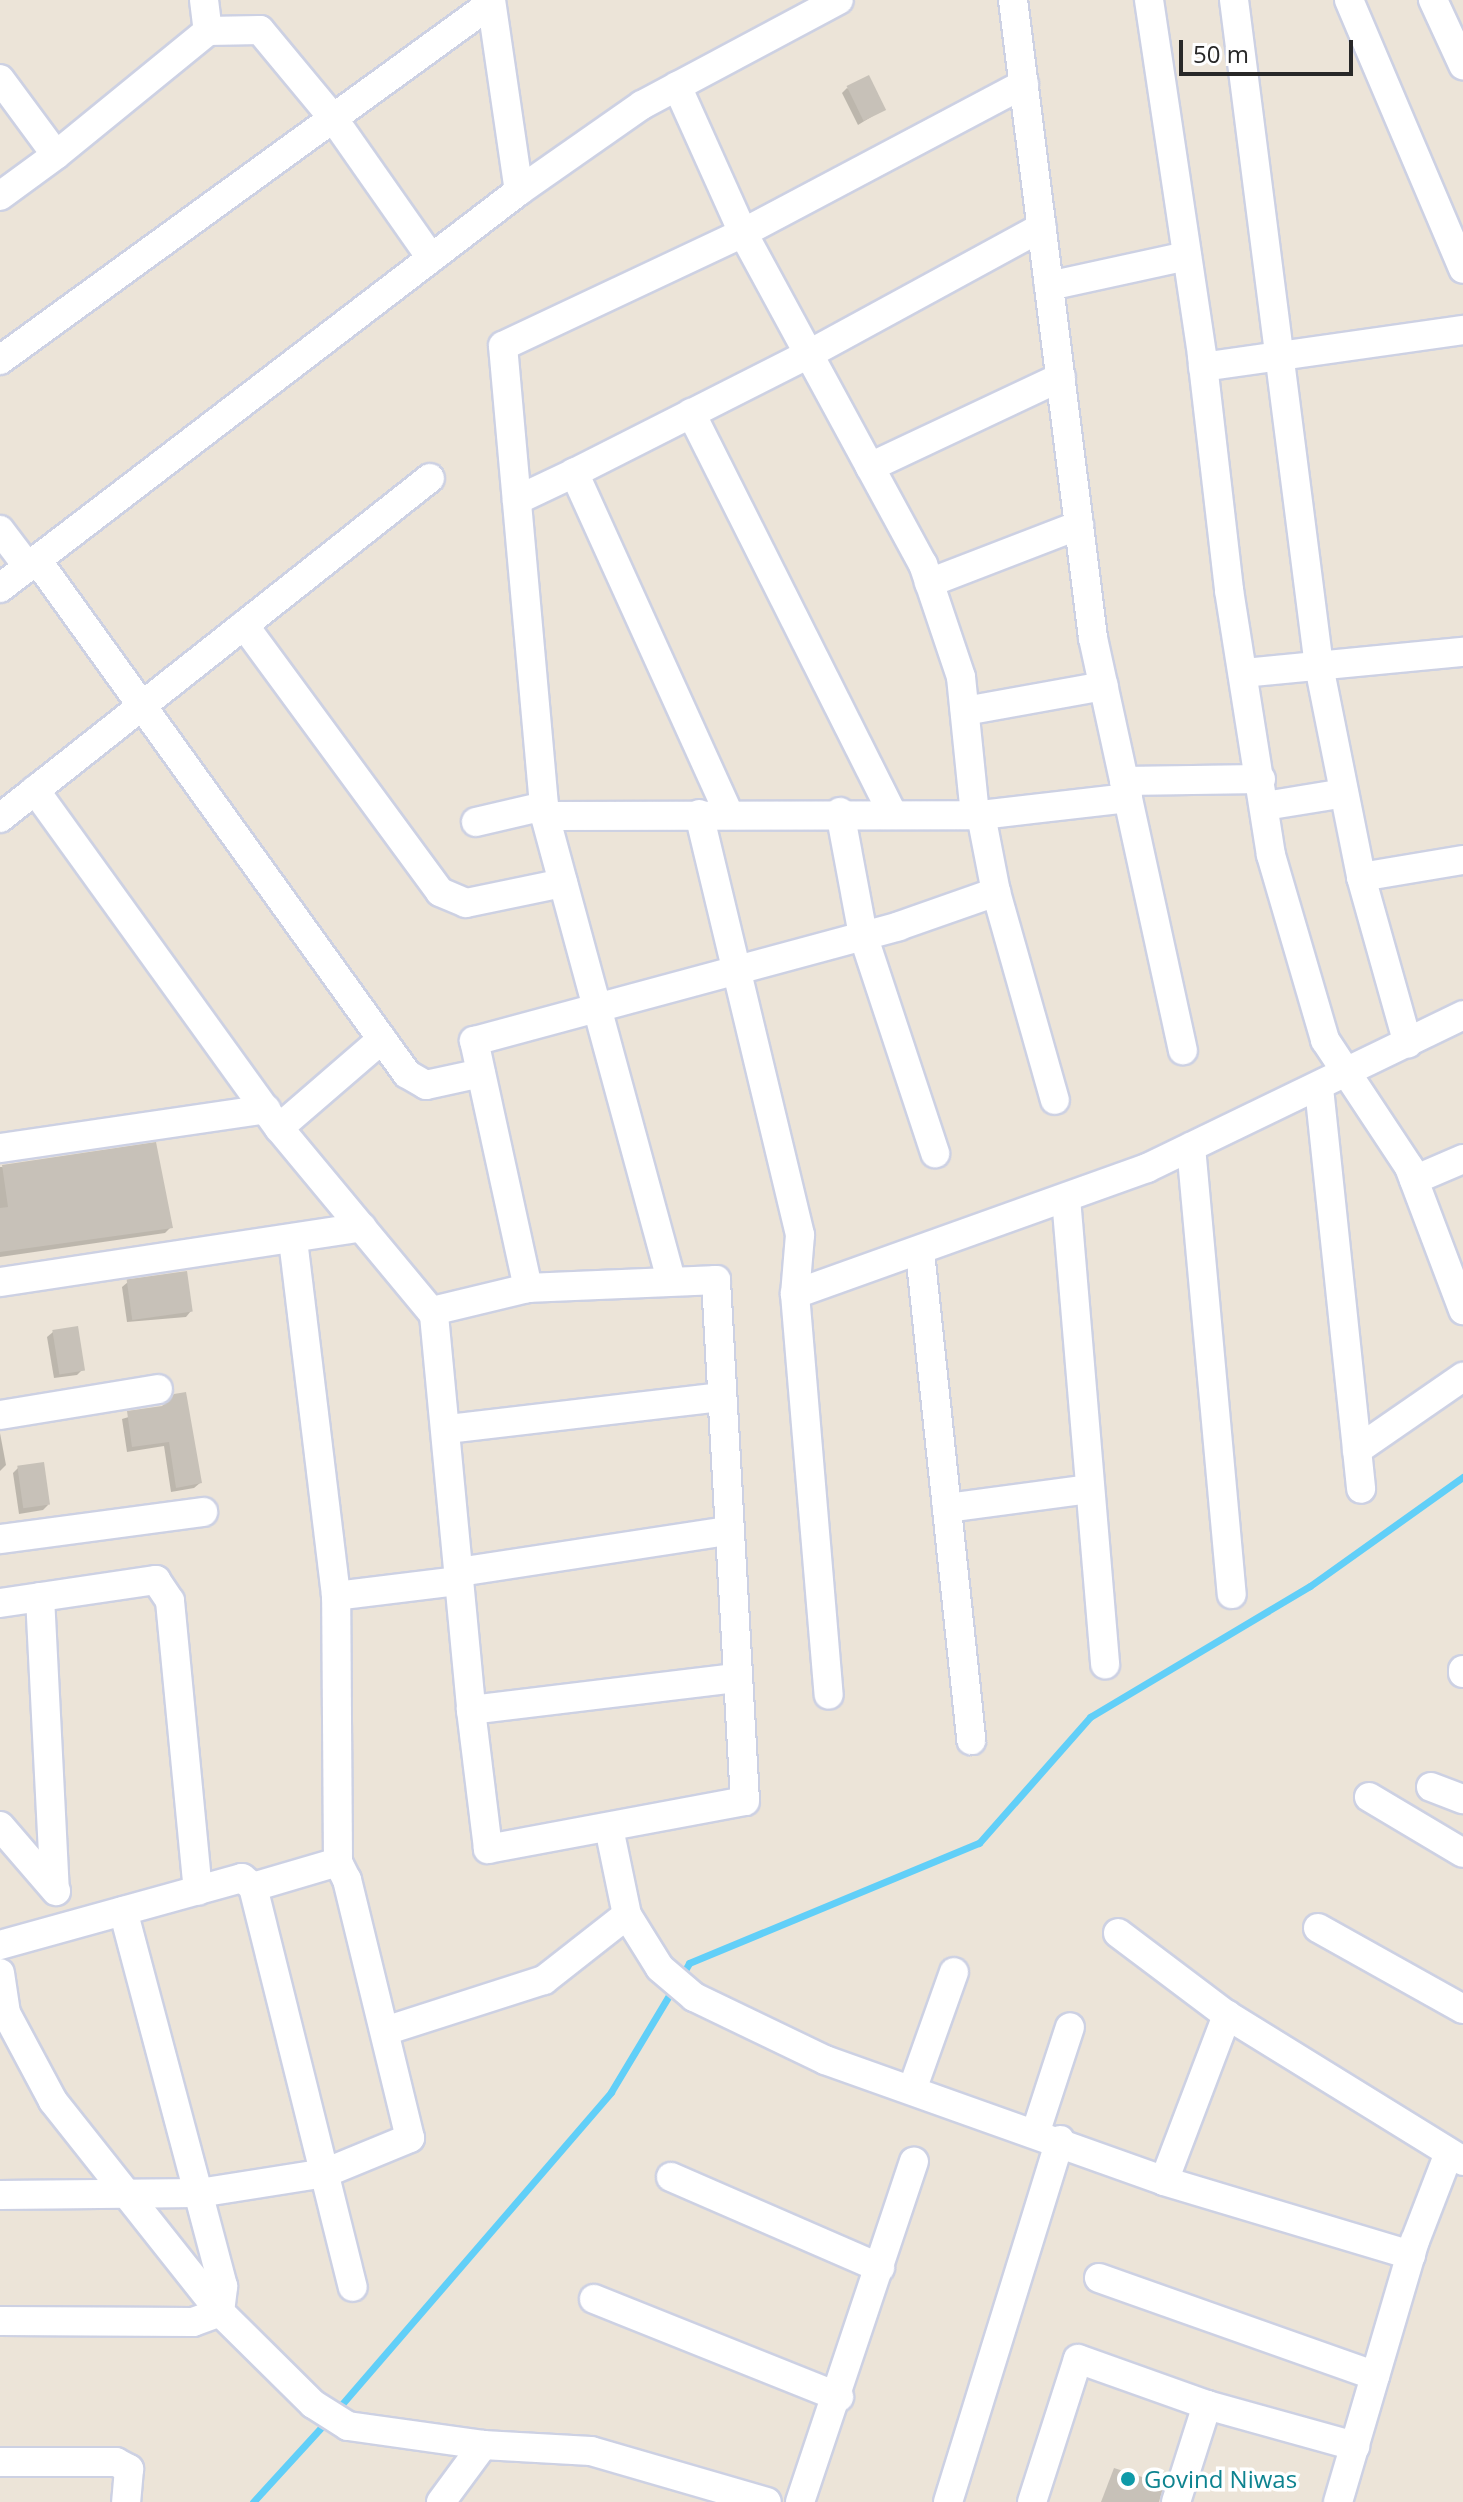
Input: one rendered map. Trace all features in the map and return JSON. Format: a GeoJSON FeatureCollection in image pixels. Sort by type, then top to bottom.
{"type":"FeatureCollection","features":[{"type":"Feature","properties":{"kind":"street"},"geometry":{"type":"LineString","coordinates":[[204,0],[208,31]]}},
{"type":"Feature","properties":{"kind":"street"},"geometry":{"type":"LineString","coordinates":[[0,588],[519,191],[677,86],[839,0]]}},
{"type":"Feature","properties":{"kind":"street"},"geometry":{"type":"LineString","coordinates":[[1013,0],[1079,525],[1104,686],[1183,1050]]}},
{"type":"Feature","properties":{"kind":"street"},"geometry":{"type":"LineString","coordinates":[[1149,0],[1271,855],[1325,1040],[1414,1180],[1461,1300]]}},
{"type":"Feature","properties":{"kind":"street"},"geometry":{"type":"LineString","coordinates":[[1234,0],[1319,666],[1361,877],[1408,1044]]}},
{"type":"Feature","properties":{"kind":"street"},"geometry":{"type":"LineString","coordinates":[[1349,0],[1463,269]]}},
{"type":"Feature","properties":{"kind":"street"},"geometry":{"type":"LineString","coordinates":[[1433,0],[1463,65]]}},
{"type":"Feature","properties":{"kind":"street"},"geometry":{"type":"LineString","coordinates":[[0,360],[492,2],[519,191]]}},
{"type":"Feature","properties":{"kind":"street"},"geometry":{"type":"LineString","coordinates":[[0,196],[56,155],[208,31],[260,30],[333,118],[431,258]]}},
{"type":"Feature","properties":{"kind":"street"},"geometry":{"type":"LineString","coordinates":[[0,79],[56,155]]}},
{"type":"Feature","properties":{"kind":"street"},"geometry":{"type":"LineString","coordinates":[[671,1280],[544,811],[503,346],[743,233],[1024,84]]}},
{"type":"Feature","properties":{"kind":"street"},"geometry":{"type":"LineString","coordinates":[[677,86],[743,233],[929,583],[961,677],[978,815],[996,892],[1055,1100]]}},
{"type":"Feature","properties":{"kind":"street"},"geometry":{"type":"LineString","coordinates":[[517,500],[809,354],[1042,227]]}},
{"type":"Feature","properties":{"kind":"street"},"geometry":{"type":"LineString","coordinates":[[1049,286],[1187,256]]}},
{"type":"Feature","properties":{"kind":"street"},"geometry":{"type":"LineString","coordinates":[[1203,367],[1463,330]]}},
{"type":"Feature","properties":{"kind":"street"},"geometry":{"type":"LineString","coordinates":[[870,467],[1061,377]]}},
{"type":"Feature","properties":{"kind":"street"},"geometry":{"type":"LineString","coordinates":[[691,413],[892,813]]}},
{"type":"Feature","properties":{"kind":"street"},"geometry":{"type":"LineString","coordinates":[[574,473],[729,814]]}},
{"type":"Feature","properties":{"kind":"street"},"geometry":{"type":"LineString","coordinates":[[0,818],[430,478]]}},
{"type":"Feature","properties":{"kind":"street"},"geometry":{"type":"LineString","coordinates":[[929,583],[1079,525]]}},
{"type":"Feature","properties":{"kind":"street"},"geometry":{"type":"LineString","coordinates":[[0,530],[33,563],[382,1039],[419,1083],[481,1073]]}},
{"type":"Feature","properties":{"kind":"street"},"geometry":{"type":"LineString","coordinates":[[244,625],[440,892],[466,903],[563,883]]}},
{"type":"Feature","properties":{"kind":"street"},"geometry":{"type":"LineString","coordinates":[[1243,673],[1463,652]]}},
{"type":"Feature","properties":{"kind":"street"},"geometry":{"type":"LineString","coordinates":[[965,711],[1104,686]]}},
{"type":"Feature","properties":{"kind":"street"},"geometry":{"type":"LineString","coordinates":[[35,790],[273,1118],[432,1311],[448,1429],[471,1710],[488,1849],[745,1801],[734,1678],[716,1280],[528,1288],[432,1311]]}},
{"type":"Feature","properties":{"kind":"street"},"geometry":{"type":"LineString","coordinates":[[476,822],[544,811],[978,815],[1126,790],[1344,793]]}},
{"type":"Feature","properties":{"kind":"street"},"geometry":{"type":"LineString","coordinates":[[840,812],[863,935],[935,1153]]}},
{"type":"Feature","properties":{"kind":"street"},"geometry":{"type":"LineString","coordinates":[[699,814],[732,968],[800,1235],[795,1294],[829,1695]]}},
{"type":"Feature","properties":{"kind":"street"},"geometry":{"type":"LineString","coordinates":[[1361,877],[1463,860]]}},
{"type":"Feature","properties":{"kind":"street"},"geometry":{"type":"LineString","coordinates":[[528,1288],[474,1041],[732,968],[863,935],[996,892]]}},
{"type":"Feature","properties":{"kind":"street"},"geometry":{"type":"LineString","coordinates":[[795,1294],[1066,1198],[1191,1147],[1349,1074],[1463,1015]]}},
{"type":"Feature","properties":{"kind":"street"},"geometry":{"type":"LineString","coordinates":[[0,1148],[273,1118],[382,1039]]}},
{"type":"Feature","properties":{"kind":"street"},"geometry":{"type":"LineString","coordinates":[[1319,1088],[1361,1489]]}},
{"type":"Feature","properties":{"kind":"street"},"geometry":{"type":"LineString","coordinates":[[1191,1147],[1232,1594]]}},
{"type":"Feature","properties":{"kind":"street"},"geometry":{"type":"LineString","coordinates":[[1414,1180],[1463,1159]]}},
{"type":"Feature","properties":{"kind":"street"},"geometry":{"type":"LineString","coordinates":[[1066,1198],[1105,1664]]}},
{"type":"Feature","properties":{"kind":"street"},"geometry":{"type":"LineString","coordinates":[[0,1282],[293,1240],[362,1227]]}},
{"type":"Feature","properties":{"kind":"street"},"geometry":{"type":"LineString","coordinates":[[0,2195],[199,2193],[325,2173],[410,2138],[347,1880],[338,1862],[336,1596],[293,1240]]}},
{"type":"Feature","properties":{"kind":"street"},"geometry":{"type":"LineString","coordinates":[[920,1252],[971,1740]]}},
{"type":"Feature","properties":{"kind":"street"},"geometry":{"type":"LineString","coordinates":[[1357,1450],[1463,1377]]}},
{"type":"Feature","properties":{"kind":"street"},"geometry":{"type":"LineString","coordinates":[[0,1415],[158,1389]]}},
{"type":"Feature","properties":{"kind":"street"},"geometry":{"type":"LineString","coordinates":[[448,1429],[721,1397]]}},
{"type":"Feature","properties":{"kind":"street"},"geometry":{"type":"LineString","coordinates":[[947,1508],[1090,1489]]}},
{"type":"Feature","properties":{"kind":"street"},"geometry":{"type":"LineString","coordinates":[[0,1539],[203,1512]]}},
{"type":"Feature","properties":{"kind":"street"},"geometry":{"type":"LineString","coordinates":[[336,1596],[728,1531]]}},
{"type":"Feature","properties":{"kind":"street"},"geometry":{"type":"LineString","coordinates":[[0,1603],[156,1580],[170,1601],[198,1891]]}},
{"type":"Feature","properties":{"kind":"street"},"geometry":{"type":"LineString","coordinates":[[40,1597],[55,1889]]}},
{"type":"Feature","properties":{"kind":"street"},"geometry":{"type":"LineString","coordinates":[[471,1710],[734,1678]]}},
{"type":"Feature","properties":{"kind":"street"},"geometry":{"type":"LineString","coordinates":[[1431,1787],[1463,1799]]}},
{"type":"Feature","properties":{"kind":"street"},"geometry":{"type":"LineString","coordinates":[[1369,1797],[1463,1853]]}},
{"type":"Feature","properties":{"kind":"street"},"geometry":{"type":"LineString","coordinates":[[0,1826],[82,1923]]}},
{"type":"Feature","properties":{"kind":"street"},"geometry":{"type":"LineString","coordinates":[[609,1828],[627,1915],[660,1968],[694,1997],[782,2042],[1048,2136],[1164,2181],[1411,2255]]}},
{"type":"Feature","properties":{"kind":"street"},"geometry":{"type":"LineString","coordinates":[[253,1887],[338,1862]]}},
{"type":"Feature","properties":{"kind":"street"},"geometry":{"type":"LineString","coordinates":[[0,1945],[242,1878],[253,1887],[353,2287]]}},
{"type":"Feature","properties":{"kind":"street"},"geometry":{"type":"LineString","coordinates":[[123,1911],[223,2286],[220,2312]]}},
{"type":"Feature","properties":{"kind":"street"},"geometry":{"type":"LineString","coordinates":[[385,2031],[544,1980],[627,1915]]}},
{"type":"Feature","properties":{"kind":"street"},"geometry":{"type":"LineString","coordinates":[[1318,1928],[1463,2009]]}},
{"type":"Feature","properties":{"kind":"street"},"geometry":{"type":"LineString","coordinates":[[1118,1933],[1227,2015],[1456,2157],[1411,2255],[1338,2502]]}},
{"type":"Feature","properties":{"kind":"street"},"geometry":{"type":"LineString","coordinates":[[912,2090],[954,1972]]}},
{"type":"Feature","properties":{"kind":"street"},"geometry":{"type":"LineString","coordinates":[[0,1973],[6,2013],[25,2056],[53,2101],[130,2193],[220,2312],[313,2404],[348,2426],[483,2445],[591,2451],[767,2502]]}},
{"type":"Feature","properties":{"kind":"street"},"geometry":{"type":"LineString","coordinates":[[1164,2181],[1227,2015]]}},
{"type":"Feature","properties":{"kind":"street"},"geometry":{"type":"LineString","coordinates":[[948,2502],[1048,2136],[1070,2027]]}},
{"type":"Feature","properties":{"kind":"street"},"geometry":{"type":"LineString","coordinates":[[800,2502],[839,2397],[914,2162]]}},
{"type":"Feature","properties":{"kind":"street"},"geometry":{"type":"LineString","coordinates":[[671,2177],[880,2268]]}},
{"type":"Feature","properties":{"kind":"street"},"geometry":{"type":"LineString","coordinates":[[1099,2278],[1375,2376]]}},
{"type":"Feature","properties":{"kind":"street"},"geometry":{"type":"LineString","coordinates":[[594,2299],[839,2397]]}},
{"type":"Feature","properties":{"kind":"street"},"geometry":{"type":"LineString","coordinates":[[0,2321],[193,2322],[220,2312]]}},
{"type":"Feature","properties":{"kind":"street"},"geometry":{"type":"LineString","coordinates":[[1032,2502],[1078,2359],[1207,2405],[1355,2446]]}},
{"type":"Feature","properties":{"kind":"street"},"geometry":{"type":"LineString","coordinates":[[1176,2502],[1207,2405]]}},
{"type":"Feature","properties":{"kind":"street"},"geometry":{"type":"LineString","coordinates":[[441,2502],[483,2445]]}},
{"type":"Feature","properties":{"kind":"street"},"geometry":{"type":"LineString","coordinates":[[0,2462],[116,2462],[129,2469],[126,2502]]}},
{"type":"Feature","properties":{"kind":"building"},"geometry":{"type":"Polygon","coordinates":[[[869,75],[886,110],[864,121],[847,86],[869,75]]]}},
{"type":"Feature","properties":{"kind":"building"},"geometry":{"type":"Polygon","coordinates":[[[156,1142],[173,1228],[0,1252],[0,1208],[8,1207],[2,1165],[156,1142]]]}},
{"type":"Feature","properties":{"kind":"building"},"geometry":{"type":"Polygon","coordinates":[[[187,1271],[193,1312],[132,1320],[127,1279],[187,1271]]]}},
{"type":"Feature","properties":{"kind":"building"},"geometry":{"type":"Polygon","coordinates":[[[78,1326],[85,1370],[59,1375],[52,1330],[78,1326]]]}},
{"type":"Feature","properties":{"kind":"building"},"geometry":{"type":"Polygon","coordinates":[[[186,1392],[202,1483],[176,1488],[169,1442],[132,1447],[127,1411],[162,1406],[174,1394],[186,1392]]]}},
{"type":"Feature","properties":{"kind":"building"},"geometry":{"type":"Polygon","coordinates":[[[44,1462],[50,1505],[23,1508],[17,1466],[44,1462]]]}},
{"type":"Feature","properties":{"kind":"building","name":"Govind Niwas"},"geometry":{"type":"Polygon","coordinates":[[[1114,2468],[1164,2484],[1159,2502],[1101,2502],[1114,2468]]]}},
{"type":"Feature","properties":{"kind":"waterway"},"geometry":{"type":"LineString","coordinates":[[681,1977],[689,1963],[979,1843],[1090,1717],[1310,1586],[1463,1477]]}},
{"type":"Feature","properties":{"kind":"waterway"},"geometry":{"type":"LineString","coordinates":[[336,2411],[611,2092],[674,1987]]}},
{"type":"Feature","properties":{"kind":"waterway"},"geometry":{"type":"LineString","coordinates":[[253,2502],[328,2420]]}},
{"type":"Feature","properties":{"kind":"place","name":"Govind Niwas"},"geometry":{"type":"Point","coordinates":[1128,2479]}}]}
